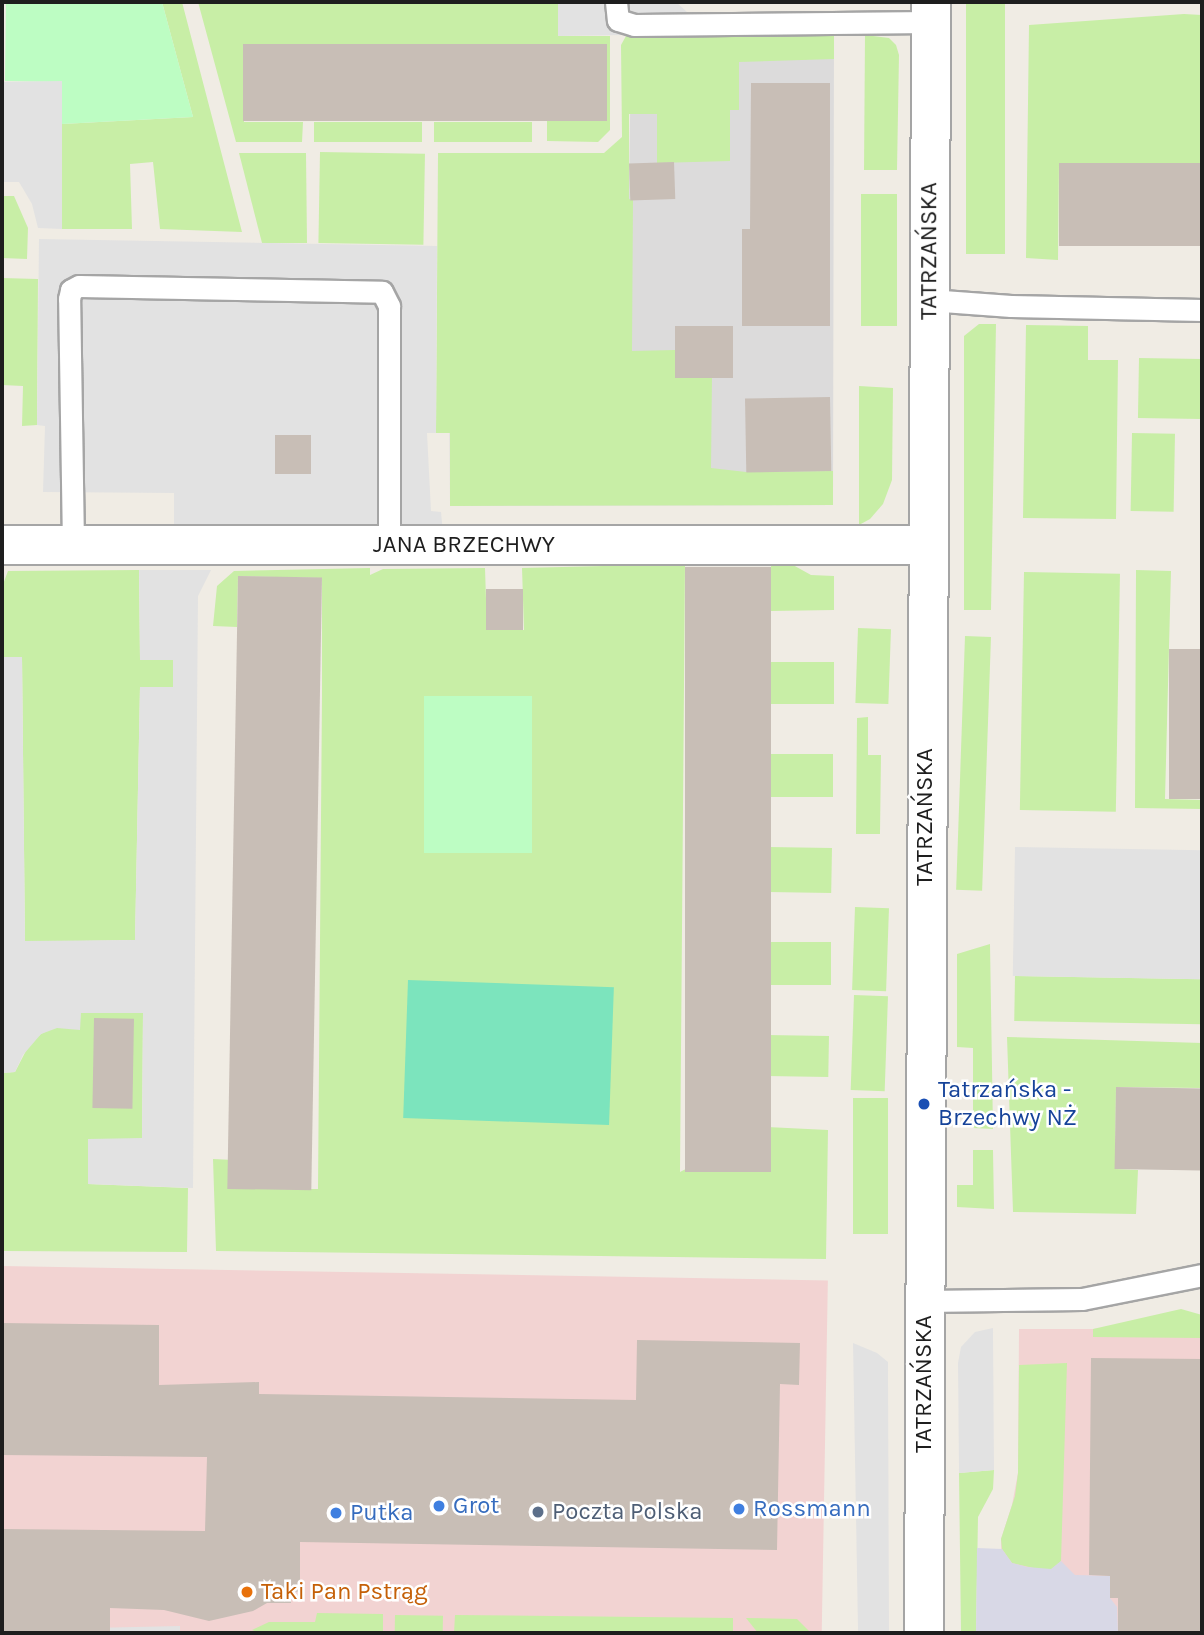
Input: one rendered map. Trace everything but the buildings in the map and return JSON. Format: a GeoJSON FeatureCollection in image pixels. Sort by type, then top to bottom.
{"type":"FeatureCollection","features":[{"type":"Feature","properties":{"kind":"street","name":"TATRZAŃSKA"},"geometry":{"type":"LineString","coordinates":[[924,1633],[931,12]]}},
{"type":"Feature","properties":{"kind":"street","name":"JANA BRZECHWY"},"geometry":{"type":"LineString","coordinates":[[2,545],[927,545]]}},
{"type":"Feature","properties":{"kind":"lane"},"geometry":{"type":"LineString","coordinates":[[615,2],[618,20],[634,25],[931,12]]}},
{"type":"Feature","properties":{"kind":"lane"},"geometry":{"type":"LineString","coordinates":[[73,545],[69,299],[71,290],[79,286],[382,292],[389,306],[389,545]]}},
{"type":"Feature","properties":{"kind":"lane"},"geometry":{"type":"LineString","coordinates":[[929,300],[1038,307],[1202,310]]}},
{"type":"Feature","properties":{"kind":"lane"},"geometry":{"type":"LineString","coordinates":[[924,1301],[1082,1299],[1202,1275]]}},
{"type":"Feature","properties":{"kind":"shaded area"},"geometry":{"type":"Polygon","coordinates":[[[558,2],[676,2],[687,12],[689,34],[558,36],[558,2]]]}},
{"type":"Feature","properties":{"kind":"shaded area"},"geometry":{"type":"Polygon","coordinates":[[[631,42],[834,42],[833,505],[450,506],[449,353],[629,200],[631,42]]]}},
{"type":"Feature","properties":{"kind":"shaded area"},"geometry":{"type":"Polygon","coordinates":[[[62,81],[62,229],[38,228],[32,204],[19,182],[2,182],[2,82],[62,81]]]}},
{"type":"Feature","properties":{"kind":"shaded area"},"geometry":{"type":"Polygon","coordinates":[[[39,239],[437,246],[436,433],[427,433],[431,511],[441,512],[443,533],[174,537],[174,493],[43,492],[45,426],[37,425],[39,239]]]}},
{"type":"Feature","properties":{"kind":"shaded area"},"geometry":{"type":"Polygon","coordinates":[[[139,570],[211,570],[198,596],[193,1188],[88,1184],[88,1139],[142,1138],[143,1013],[81,1013],[80,1030],[57,1028],[41,1034],[23,1055],[15,1072],[2,1073],[2,657],[22,657],[25,941],[135,940],[140,687],[173,687],[173,660],[140,660],[139,570]]]}},
{"type":"Feature","properties":{"kind":"shaded area"},"geometry":{"type":"Polygon","coordinates":[[[1015,847],[1202,850],[1200,979],[1013,976],[1015,847]]]}},
{"type":"Feature","properties":{"kind":"shaded area"},"geometry":{"type":"Polygon","coordinates":[[[2,1266],[828,1280],[822,1633],[2,1633],[2,1266]]]}},
{"type":"Feature","properties":{"kind":"shaded area"},"geometry":{"type":"Polygon","coordinates":[[[1202,1319],[1202,1633],[1002,1633],[1001,1539],[1012,1505],[1018,1473],[1019,1329],[1093,1329],[1202,1319]]]}},
{"type":"Feature","properties":{"kind":"shaded area"},"geometry":{"type":"Polygon","coordinates":[[[993,1328],[994,1470],[959,1473],[958,1363],[961,1347],[975,1332],[993,1328]]]}},
{"type":"Feature","properties":{"kind":"shaded area"},"geometry":{"type":"Polygon","coordinates":[[[853,1343],[877,1353],[888,1362],[889,1633],[858,1631],[853,1343]]]}},
{"type":"Feature","properties":{"kind":"shaded area"},"geometry":{"type":"Polygon","coordinates":[[[977,1548],[1002,1549],[1012,1563],[1027,1567],[1051,1569],[1061,1561],[1075,1575],[1110,1576],[1110,1598],[1117,1607],[1118,1633],[976,1633],[977,1548]]]}},
{"type":"Feature","properties":{"kind":"shaded area"},"geometry":{"type":"Polygon","coordinates":[[[180,1626],[180,1633],[90,1633],[90,1628],[180,1626]]]}},
{"type":"Feature","properties":{"kind":"green space"},"geometry":{"type":"Polygon","coordinates":[[[6,2],[162,2],[193,117],[62,124],[62,82],[5,81],[6,2]]]}},
{"type":"Feature","properties":{"kind":"green space"},"geometry":{"type":"Polygon","coordinates":[[[162,2],[182,2],[242,232],[160,229],[153,162],[130,164],[132,229],[62,229],[62,124],[193,117],[162,2]]]}},
{"type":"Feature","properties":{"kind":"green space"},"geometry":{"type":"Polygon","coordinates":[[[198,2],[558,2],[558,36],[610,36],[610,130],[598,142],[547,141],[547,121],[607,121],[606,44],[244,45],[244,122],[303,122],[302,142],[236,142],[198,2]]]}},
{"type":"Feature","properties":{"kind":"green space"},"geometry":{"type":"Polygon","coordinates":[[[966,2],[1005,2],[1005,254],[966,254],[966,2]]]}},
{"type":"Feature","properties":{"kind":"green space"},"geometry":{"type":"Polygon","coordinates":[[[1202,15],[1202,164],[1059,163],[1058,260],[1026,258],[1029,25],[1202,15]]]}},
{"type":"Feature","properties":{"kind":"green space"},"geometry":{"type":"Polygon","coordinates":[[[834,33],[834,59],[739,62],[739,110],[730,110],[730,161],[657,163],[657,114],[629,114],[629,199],[633,200],[632,351],[675,350],[675,378],[712,377],[711,468],[746,472],[833,471],[833,505],[450,506],[450,433],[436,433],[438,153],[604,153],[622,137],[621,45],[626,36],[834,33]]]}},
{"type":"Feature","properties":{"kind":"green space"},"geometry":{"type":"Polygon","coordinates":[[[865,35],[889,38],[896,45],[899,55],[897,170],[864,170],[865,35]]]}},
{"type":"Feature","properties":{"kind":"green space"},"geometry":{"type":"Polygon","coordinates":[[[314,122],[422,122],[422,142],[314,142],[314,122]]]}},
{"type":"Feature","properties":{"kind":"green space"},"geometry":{"type":"Polygon","coordinates":[[[434,122],[532,122],[532,142],[434,142],[434,122]]]}},
{"type":"Feature","properties":{"kind":"green space"},"geometry":{"type":"Polygon","coordinates":[[[320,152],[425,154],[423,245],[318,243],[320,152]]]}},
{"type":"Feature","properties":{"kind":"green space"},"geometry":{"type":"Polygon","coordinates":[[[239,153],[306,153],[307,243],[262,243],[239,153]]]}},
{"type":"Feature","properties":{"kind":"green space"},"geometry":{"type":"Polygon","coordinates":[[[861,194],[897,194],[897,326],[861,326],[861,194]]]}},
{"type":"Feature","properties":{"kind":"green space"},"geometry":{"type":"Polygon","coordinates":[[[2,196],[14,196],[28,228],[27,259],[2,258],[2,196]]]}},
{"type":"Feature","properties":{"kind":"green space"},"geometry":{"type":"Polygon","coordinates":[[[2,278],[38,279],[37,425],[22,426],[23,386],[2,385],[2,278]]]}},
{"type":"Feature","properties":{"kind":"green space"},"geometry":{"type":"Polygon","coordinates":[[[979,324],[996,324],[991,610],[964,610],[964,336],[979,324]]]}},
{"type":"Feature","properties":{"kind":"green space"},"geometry":{"type":"Polygon","coordinates":[[[1026,325],[1088,326],[1088,360],[1118,360],[1116,519],[1023,518],[1026,325]]]}},
{"type":"Feature","properties":{"kind":"green space"},"geometry":{"type":"Polygon","coordinates":[[[1139,358],[1202,359],[1201,419],[1138,418],[1139,358]]]}},
{"type":"Feature","properties":{"kind":"green space"},"geometry":{"type":"Polygon","coordinates":[[[859,386],[893,388],[892,480],[883,504],[870,519],[859,525],[859,386]]]}},
{"type":"Feature","properties":{"kind":"green space"},"geometry":{"type":"Polygon","coordinates":[[[1132,433],[1175,434],[1174,512],[1131,511],[1132,433]]]}},
{"type":"Feature","properties":{"kind":"green space"},"geometry":{"type":"Polygon","coordinates":[[[685,564],[680,1172],[767,1127],[828,1130],[826,1259],[216,1251],[213,1159],[234,1160],[234,1189],[318,1189],[322,578],[238,576],[237,627],[213,626],[217,586],[234,571],[370,568],[370,575],[383,569],[485,568],[487,630],[524,630],[522,568],[685,564]]]}},
{"type":"Feature","properties":{"kind":"green space"},"geometry":{"type":"Polygon","coordinates":[[[771,565],[793,565],[811,575],[834,576],[834,610],[771,611],[771,565]]]}},
{"type":"Feature","properties":{"kind":"green space"},"geometry":{"type":"Polygon","coordinates":[[[139,570],[140,660],[173,660],[173,688],[140,687],[135,940],[25,942],[22,657],[2,657],[2,587],[8,571],[139,570]]]}},
{"type":"Feature","properties":{"kind":"green space"},"geometry":{"type":"Polygon","coordinates":[[[1136,570],[1171,571],[1165,799],[1202,800],[1202,809],[1135,808],[1136,570]]]}},
{"type":"Feature","properties":{"kind":"green space"},"geometry":{"type":"Polygon","coordinates":[[[1024,572],[1120,574],[1116,812],[1020,810],[1024,572]]]}},
{"type":"Feature","properties":{"kind":"green space"},"geometry":{"type":"Polygon","coordinates":[[[858,628],[891,629],[888,704],[855,703],[858,628]]]}},
{"type":"Feature","properties":{"kind":"green space"},"geometry":{"type":"Polygon","coordinates":[[[965,636],[991,637],[982,891],[956,890],[965,636]]]}},
{"type":"Feature","properties":{"kind":"green space"},"geometry":{"type":"Polygon","coordinates":[[[771,662],[834,662],[834,704],[771,704],[771,662]]]}},
{"type":"Feature","properties":{"kind":"green space"},"geometry":{"type":"Polygon","coordinates":[[[424,696],[532,696],[532,853],[424,853],[424,696]]]}},
{"type":"Feature","properties":{"kind":"green space"},"geometry":{"type":"Polygon","coordinates":[[[868,717],[868,755],[881,755],[880,834],[856,834],[857,718],[868,717]]]}},
{"type":"Feature","properties":{"kind":"green space"},"geometry":{"type":"Polygon","coordinates":[[[770,754],[833,754],[833,797],[770,797],[770,754]]]}},
{"type":"Feature","properties":{"kind":"green space"},"geometry":{"type":"Polygon","coordinates":[[[769,847],[832,848],[831,893],[768,892],[769,847]]]}},
{"type":"Feature","properties":{"kind":"green space"},"geometry":{"type":"Polygon","coordinates":[[[855,907],[889,908],[886,991],[852,990],[855,907]]]}},
{"type":"Feature","properties":{"kind":"green space"},"geometry":{"type":"Polygon","coordinates":[[[768,942],[831,942],[831,985],[768,985],[768,942]]]}},
{"type":"Feature","properties":{"kind":"green space"},"geometry":{"type":"Polygon","coordinates":[[[990,944],[993,1129],[973,1128],[973,1048],[957,1047],[957,954],[990,944]]]}},
{"type":"Feature","properties":{"kind":"green space"},"geometry":{"type":"Polygon","coordinates":[[[1015,976],[1202,979],[1201,1024],[1014,1021],[1015,976]]]}},
{"type":"Feature","properties":{"kind":"green space"},"geometry":{"type":"Polygon","coordinates":[[[408,980],[614,987],[609,1125],[403,1118],[408,980]]]}},
{"type":"Feature","properties":{"kind":"green space"},"geometry":{"type":"Polygon","coordinates":[[[854,995],[888,996],[885,1091],[851,1090],[854,995]]]}},
{"type":"Feature","properties":{"kind":"green space"},"geometry":{"type":"Polygon","coordinates":[[[80,1013],[143,1013],[142,1139],[88,1184],[188,1188],[187,1252],[2,1251],[2,1073],[15,1072],[30,1043],[41,1034],[80,1013]]]}},
{"type":"Feature","properties":{"kind":"green space"},"geometry":{"type":"Polygon","coordinates":[[[767,1035],[829,1036],[828,1077],[766,1076],[767,1035]]]}},
{"type":"Feature","properties":{"kind":"green space"},"geometry":{"type":"Polygon","coordinates":[[[1007,1037],[1202,1043],[1202,1088],[1116,1087],[1115,1169],[1138,1170],[1136,1214],[1013,1212],[1007,1037]]]}},
{"type":"Feature","properties":{"kind":"green space"},"geometry":{"type":"Polygon","coordinates":[[[853,1098],[888,1098],[888,1234],[853,1234],[853,1098]]]}},
{"type":"Feature","properties":{"kind":"green space"},"geometry":{"type":"Polygon","coordinates":[[[973,1150],[993,1150],[994,1209],[957,1207],[957,1185],[973,1185],[973,1150]]]}},
{"type":"Feature","properties":{"kind":"green space"},"geometry":{"type":"Polygon","coordinates":[[[1181,1309],[1202,1315],[1202,1338],[1093,1337],[1093,1329],[1181,1309]]]}},
{"type":"Feature","properties":{"kind":"green space"},"geometry":{"type":"Polygon","coordinates":[[[1067,1363],[1061,1561],[1052,1569],[1038,1569],[1012,1563],[1002,1549],[1001,1539],[1015,1496],[1018,1473],[1019,1365],[1067,1363]]]}},
{"type":"Feature","properties":{"kind":"green space"},"geometry":{"type":"Polygon","coordinates":[[[994,1470],[993,1489],[978,1517],[976,1633],[961,1633],[959,1473],[994,1470]]]}},
{"type":"Feature","properties":{"kind":"green space"},"geometry":{"type":"Polygon","coordinates":[[[317,1613],[383,1614],[383,1633],[260,1633],[252,1630],[269,1622],[315,1622],[317,1613]]]}},
{"type":"Feature","properties":{"kind":"green space"},"geometry":{"type":"Polygon","coordinates":[[[395,1615],[443,1616],[443,1633],[395,1633],[395,1615]]]}},
{"type":"Feature","properties":{"kind":"green space"},"geometry":{"type":"Polygon","coordinates":[[[455,1615],[733,1618],[733,1633],[454,1633],[455,1615]]]}},
{"type":"Feature","properties":{"kind":"green space"},"geometry":{"type":"Polygon","coordinates":[[[746,1618],[797,1619],[811,1633],[758,1633],[746,1618]]]}},
{"type":"Feature","properties":{"kind":"place","name":"Tatrzańska - Brzechwy NŻ"},"geometry":{"type":"Point","coordinates":[924,1104]}},
{"type":"Feature","properties":{"kind":"place","name":"Grot"},"geometry":{"type":"Point","coordinates":[439,1506]}},
{"type":"Feature","properties":{"kind":"place","name":"Rossmann"},"geometry":{"type":"Point","coordinates":[739,1509]}},
{"type":"Feature","properties":{"kind":"place","name":"Poczta Polska"},"geometry":{"type":"Point","coordinates":[538,1512]}},
{"type":"Feature","properties":{"kind":"place","name":"Putka"},"geometry":{"type":"Point","coordinates":[336,1513]}},
{"type":"Feature","properties":{"kind":"place","name":"Taki Pan Pstrąg"},"geometry":{"type":"Point","coordinates":[247,1592]}}]}
